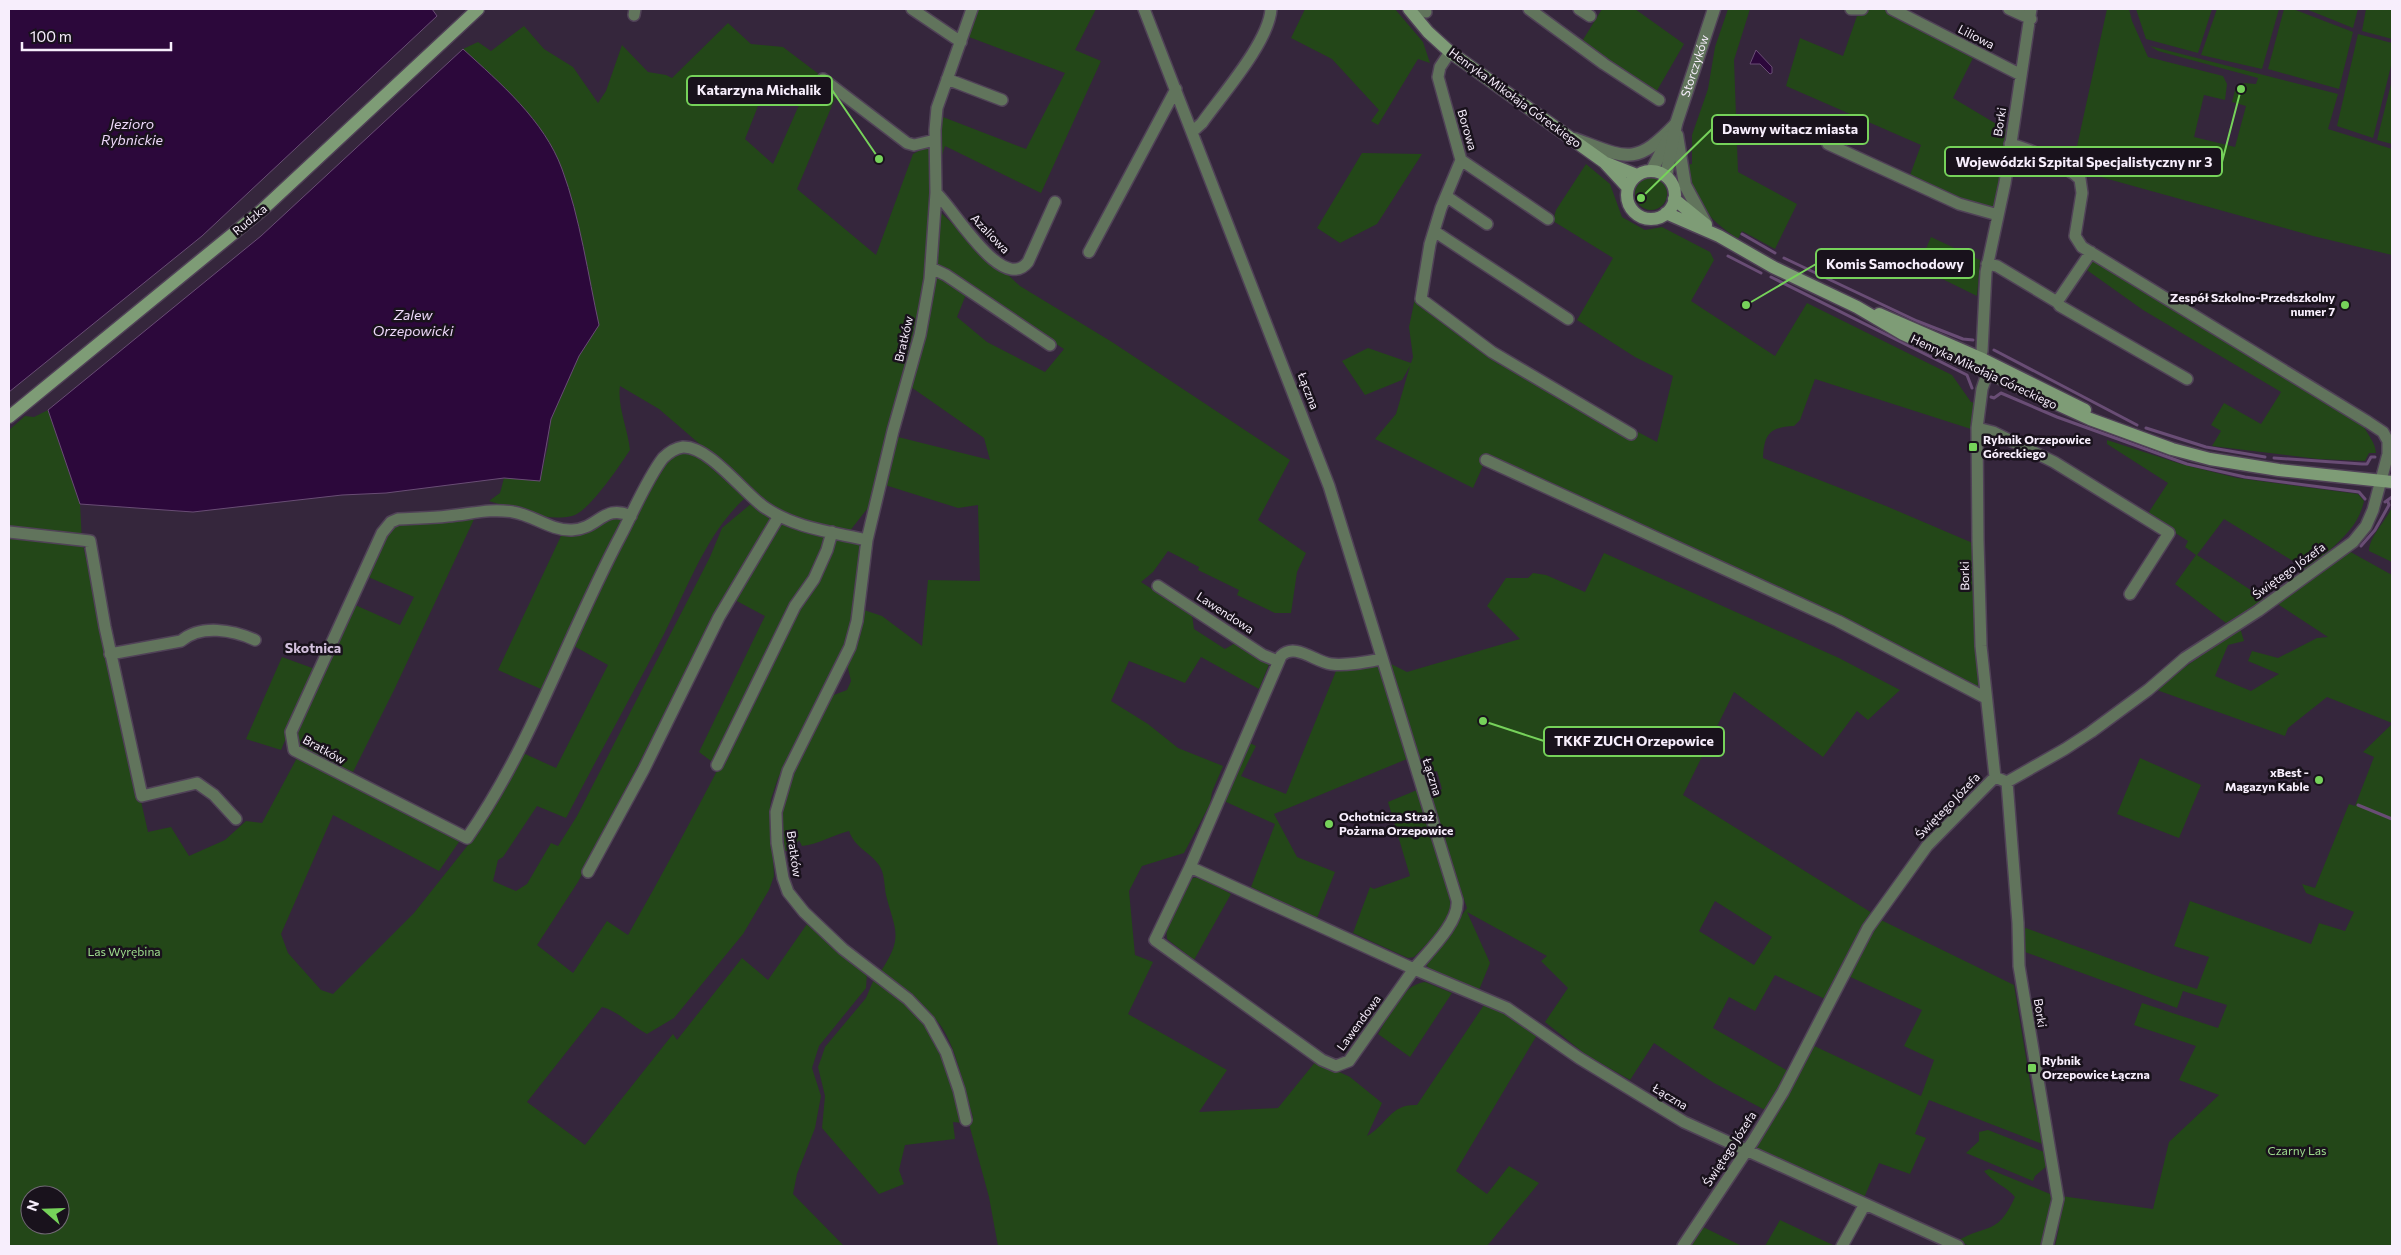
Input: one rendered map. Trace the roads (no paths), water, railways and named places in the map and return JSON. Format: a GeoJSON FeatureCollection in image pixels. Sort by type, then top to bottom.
{"type":"FeatureCollection","features":[{"type":"Feature","properties":{"kind":"main road","name":"Rudzka"},"geometry":{"type":"LineString","coordinates":[[9,417],[262,210],[478,9]]}},
{"type":"Feature","properties":{"kind":"main road","name":"Henryka Mikołaja Góreckiego"},"geometry":{"type":"LineString","coordinates":[[1409,9],[1428,32],[1450,52],[1604,162],[1628,188]]}},
{"type":"Feature","properties":{"kind":"main road","name":"Henryka Mikołaja Góreckiego"},"geometry":{"type":"LineString","coordinates":[[1604,162],[1637,175]]}},
{"type":"Feature","properties":{"kind":"main road"},"geometry":{"type":"LineString","coordinates":[[1652,170],[1666,176],[1674,187],[1674,199],[1666,213],[1652,219],[1639,216],[1629,206],[1628,188],[1637,175],[1652,170]]}},
{"type":"Feature","properties":{"kind":"main road","name":"Henryka Mikołaja Góreckiego"},"geometry":{"type":"LineString","coordinates":[[1674,199],[1720,236]]}},
{"type":"Feature","properties":{"kind":"main road","name":"Henryka Mikołaja Góreckiego"},"geometry":{"type":"LineString","coordinates":[[1666,213],[1720,236],[1788,274],[1857,307],[1909,326],[1983,366],[2061,397],[2116,428],[2172,449],[2218,461],[2387,482]]}},
{"type":"Feature","properties":{"kind":"street"},"geometry":{"type":"LineString","coordinates":[[912,9],[960,42]]}},
{"type":"Feature","properties":{"kind":"street","name":"Bratków"},"geometry":{"type":"LineString","coordinates":[[966,1120],[959,1090],[946,1052],[929,1021],[908,999],[843,949],[817,925],[788,892],[783,878],[776,828],[778,799],[788,772],[850,648],[857,621],[867,540],[893,431],[920,335],[930,268],[936,193],[935,140],[937,108],[972,9]]}},
{"type":"Feature","properties":{"kind":"street","name":"Łączna"},"geometry":{"type":"LineString","coordinates":[[1144,9],[1329,486],[1458,905],[1453,920],[1414,969],[1507,1008],[1579,1058],[1684,1122],[1958,1246]]}},
{"type":"Feature","properties":{"kind":"street"},"geometry":{"type":"LineString","coordinates":[[1192,132],[1202,124],[1258,44],[1271,16],[1271,9]]}},
{"type":"Feature","properties":{"kind":"street"},"geometry":{"type":"LineString","coordinates":[[1529,9],[1604,64],[1659,100]]}},
{"type":"Feature","properties":{"kind":"street"},"geometry":{"type":"LineString","coordinates":[[1579,9],[1590,16]]}},
{"type":"Feature","properties":{"kind":"street","name":"Storczyków"},"geometry":{"type":"LineString","coordinates":[[1666,176],[1676,124],[1714,9]]}},
{"type":"Feature","properties":{"kind":"street"},"geometry":{"type":"LineString","coordinates":[[1852,9],[1862,9]]}},
{"type":"Feature","properties":{"kind":"street","name":"Liliowa"},"geometry":{"type":"LineString","coordinates":[[1892,9],[2021,75]]}},
{"type":"Feature","properties":{"kind":"street"},"geometry":{"type":"LineString","coordinates":[[2008,9],[2031,14]]}},
{"type":"Feature","properties":{"kind":"street","name":"Borki"},"geometry":{"type":"LineString","coordinates":[[1995,777],[1981,646],[1977,428],[1982,389],[1987,264],[1998,215],[2031,14]]}},
{"type":"Feature","properties":{"kind":"street","name":"Borowa"},"geometry":{"type":"LineString","coordinates":[[1450,52],[1440,67],[1438,77],[1461,160],[1446,196],[1430,244],[1421,299],[1492,352],[1631,434]]}},
{"type":"Feature","properties":{"kind":"street"},"geometry":{"type":"LineString","coordinates":[[823,79],[907,143],[914,145],[935,140]]}},
{"type":"Feature","properties":{"kind":"street"},"geometry":{"type":"LineString","coordinates":[[947,79],[1002,100]]}},
{"type":"Feature","properties":{"kind":"street"},"geometry":{"type":"LineString","coordinates":[[1089,252],[1176,89]]}},
{"type":"Feature","properties":{"kind":"street"},"geometry":{"type":"LineString","coordinates":[[1568,137],[1613,154],[1630,154],[1656,144],[1676,124]]}},
{"type":"Feature","properties":{"kind":"street"},"geometry":{"type":"LineString","coordinates":[[1676,124],[1685,185],[1706,224]]}},
{"type":"Feature","properties":{"kind":"street","name":"Storczyków"},"geometry":{"type":"LineString","coordinates":[[1652,170],[1676,124]]}},
{"type":"Feature","properties":{"kind":"street"},"geometry":{"type":"LineString","coordinates":[[1828,144],[1959,204],[1998,215]]}},
{"type":"Feature","properties":{"kind":"street"},"geometry":{"type":"LineString","coordinates":[[2010,144],[2028,150],[2080,179],[2082,193],[2075,236],[2080,244],[2361,417],[2383,432],[2390,441]]}},
{"type":"Feature","properties":{"kind":"street"},"geometry":{"type":"LineString","coordinates":[[1461,160],[1548,219]]}},
{"type":"Feature","properties":{"kind":"street","name":"Azaliowa"},"geometry":{"type":"LineString","coordinates":[[936,193],[992,258],[1005,268],[1014,271],[1021,269],[1028,262],[1055,202]]}},
{"type":"Feature","properties":{"kind":"street"},"geometry":{"type":"LineString","coordinates":[[1446,196],[1487,224]]}},
{"type":"Feature","properties":{"kind":"street"},"geometry":{"type":"LineString","coordinates":[[1434,231],[1568,319]]}},
{"type":"Feature","properties":{"kind":"street"},"geometry":{"type":"LineString","coordinates":[[2057,302],[2091,252]]}},
{"type":"Feature","properties":{"kind":"street"},"geometry":{"type":"LineString","coordinates":[[1987,264],[1997,266],[2075,315],[2187,379]]}},
{"type":"Feature","properties":{"kind":"street"},"geometry":{"type":"LineString","coordinates":[[930,268],[946,275],[1050,345]]}},
{"type":"Feature","properties":{"kind":"street"},"geometry":{"type":"LineString","coordinates":[[1977,428],[1993,432],[2054,462],[2169,533],[2130,594]]}},
{"type":"Feature","properties":{"kind":"street","name":"Świętego Józefa"},"geometry":{"type":"LineString","coordinates":[[1683,1246],[1783,1092],[1868,928],[1927,846],[1995,777],[2007,782],[2091,732],[2186,658],[2258,611],[2353,542],[2370,519],[2387,482],[2390,441]]}},
{"type":"Feature","properties":{"kind":"street","name":"Bratków"},"geometry":{"type":"LineString","coordinates":[[631,516],[620,510],[611,512],[587,526],[573,530],[558,528],[514,512],[491,510],[448,516],[398,519],[391,522],[380,538],[291,732],[290,738],[294,750],[467,838],[492,799],[513,760],[600,576],[631,516],[663,459],[676,449],[684,447],[705,455],[757,501],[779,516],[867,540]]}},
{"type":"Feature","properties":{"kind":"street"},"geometry":{"type":"LineString","coordinates":[[1486,460],[1838,621],[1986,698]]}},
{"type":"Feature","properties":{"kind":"street"},"geometry":{"type":"LineString","coordinates":[[588,872],[644,769],[719,617],[779,516]]}},
{"type":"Feature","properties":{"kind":"street"},"geometry":{"type":"LineString","coordinates":[[9,532],[90,540],[110,654],[142,796],[196,782],[214,795],[236,819]]}},
{"type":"Feature","properties":{"kind":"street"},"geometry":{"type":"LineString","coordinates":[[717,765],[795,606],[814,579],[827,550],[832,532]]}},
{"type":"Feature","properties":{"kind":"street","name":"Lawendowa"},"geometry":{"type":"LineString","coordinates":[[1158,586],[1263,655],[1278,661],[1190,867],[1155,940],[1327,1063],[1340,1065],[1354,1057],[1414,969]]}},
{"type":"Feature","properties":{"kind":"street"},"geometry":{"type":"LineString","coordinates":[[110,654],[182,641],[190,634],[230,630],[255,640]]}},
{"type":"Feature","properties":{"kind":"street"},"geometry":{"type":"LineString","coordinates":[[1278,661],[1284,653],[1291,651],[1330,664],[1345,664],[1382,658]]}},
{"type":"Feature","properties":{"kind":"street","name":"Borki"},"geometry":{"type":"LineString","coordinates":[[2007,782],[2018,922],[2019,966],[2058,1199],[2047,1246]]}},
{"type":"Feature","properties":{"kind":"street"},"geometry":{"type":"LineString","coordinates":[[1190,867],[1414,969]]}},
{"type":"Feature","properties":{"kind":"street"},"geometry":{"type":"LineString","coordinates":[[1842,1246],[1865,1204]]}},
{"type":"Feature","properties":{"kind":"water","name":"Jezioro Rybnickie"},"geometry":{"type":"Polygon","coordinates":[[[9,9],[432,9],[437,16],[202,236],[9,392],[9,9]]]}},
{"type":"Feature","properties":{"kind":"water","name":"Zalew Orzepowicki"},"geometry":{"type":"Polygon","coordinates":[[[463,49],[520,103],[533,118],[554,151],[574,207],[599,325],[579,356],[551,419],[540,481],[504,478],[386,493],[342,495],[193,512],[80,504],[48,410],[261,236],[463,49]]]}},
{"type":"Feature","properties":{"kind":"water"},"geometry":{"type":"Polygon","coordinates":[[[1756,50],[1772,67],[1772,73],[1770,74],[1760,64],[1750,64],[1756,50]]]}},
{"type":"Feature","properties":{"kind":"waterway"},"geometry":{"type":"LineString","coordinates":[[1742,234],[1775,253]]}},
{"type":"Feature","properties":{"kind":"waterway"},"geometry":{"type":"LineString","coordinates":[[1728,256],[1761,273]]}},
{"type":"Feature","properties":{"kind":"waterway"},"geometry":{"type":"LineString","coordinates":[[1784,258],[1917,321],[1963,339],[1973,340]]}},
{"type":"Feature","properties":{"kind":"waterway"},"geometry":{"type":"LineString","coordinates":[[1771,277],[1967,375],[1972,388]]}},
{"type":"Feature","properties":{"kind":"waterway"},"geometry":{"type":"LineString","coordinates":[[1994,350],[2137,425]]}},
{"type":"Feature","properties":{"kind":"waterway"},"geometry":{"type":"LineString","coordinates":[[1991,397],[1994,398],[2001,393],[2057,417],[2187,464],[2245,477],[2359,492],[2365,499]]}},
{"type":"Feature","properties":{"kind":"waterway"},"geometry":{"type":"LineString","coordinates":[[2146,428],[2206,447],[2265,457]]}},
{"type":"Feature","properties":{"kind":"waterway"},"geometry":{"type":"LineString","coordinates":[[2274,458],[2367,464],[2371,457],[2375,457]]}},
{"type":"Feature","properties":{"kind":"waterway"},"geometry":{"type":"LineString","coordinates":[[2385,502],[2392,497]]}},
{"type":"Feature","properties":{"kind":"waterway"},"geometry":{"type":"LineString","coordinates":[[2361,546],[2375,530],[2389,505],[2388,502]]}},
{"type":"Feature","properties":{"kind":"waterway"},"geometry":{"type":"LineString","coordinates":[[2358,805],[2392,819]]}},
{"type":"Feature","properties":{"kind":"place","name":"Wojewódzki Szpital Specjalistyczny nr 3"},"geometry":{"type":"Point","coordinates":[2241,89]}},
{"type":"Feature","properties":{"kind":"place","name":"Katarzyna Michalik"},"geometry":{"type":"Point","coordinates":[879,159]}},
{"type":"Feature","properties":{"kind":"place","name":"Dawny witacz miasta"},"geometry":{"type":"Point","coordinates":[1641,198]}},
{"type":"Feature","properties":{"kind":"place","name":"Komis Samochodowy"},"geometry":{"type":"Point","coordinates":[1746,305]}},
{"type":"Feature","properties":{"kind":"place","name":"Zespół Szkolno-Przedszkolny numer 7"},"geometry":{"type":"Point","coordinates":[2345,305]}},
{"type":"Feature","properties":{"kind":"place","name":"Rybnik Orzepowice Góreckiego"},"geometry":{"type":"Point","coordinates":[1973,447]}},
{"type":"Feature","properties":{"kind":"place","name":"TKKF ZUCH Orzepowice"},"geometry":{"type":"Point","coordinates":[1483,721]}},
{"type":"Feature","properties":{"kind":"place","name":"xBest - Magazyn Kable"},"geometry":{"type":"Point","coordinates":[2319,780]}},
{"type":"Feature","properties":{"kind":"place","name":"Ochotnicza Straż Pożarna Orzepowice"},"geometry":{"type":"Point","coordinates":[1329,824]}},
{"type":"Feature","properties":{"kind":"place","name":"Rybnik Orzepowice Łączna"},"geometry":{"type":"Point","coordinates":[2032,1068]}},
{"type":"Feature","properties":{"kind":"district","name":"Skotnica"},"geometry":{"type":"Point","coordinates":[313,648]}},
{"type":"Feature","properties":{"kind":"park label","name":"Las Wyrębina"},"geometry":{"type":"Point","coordinates":[124,952]}},
{"type":"Feature","properties":{"kind":"park label","name":"Czarny Las"},"geometry":{"type":"Point","coordinates":[2297,1151]}}]}
